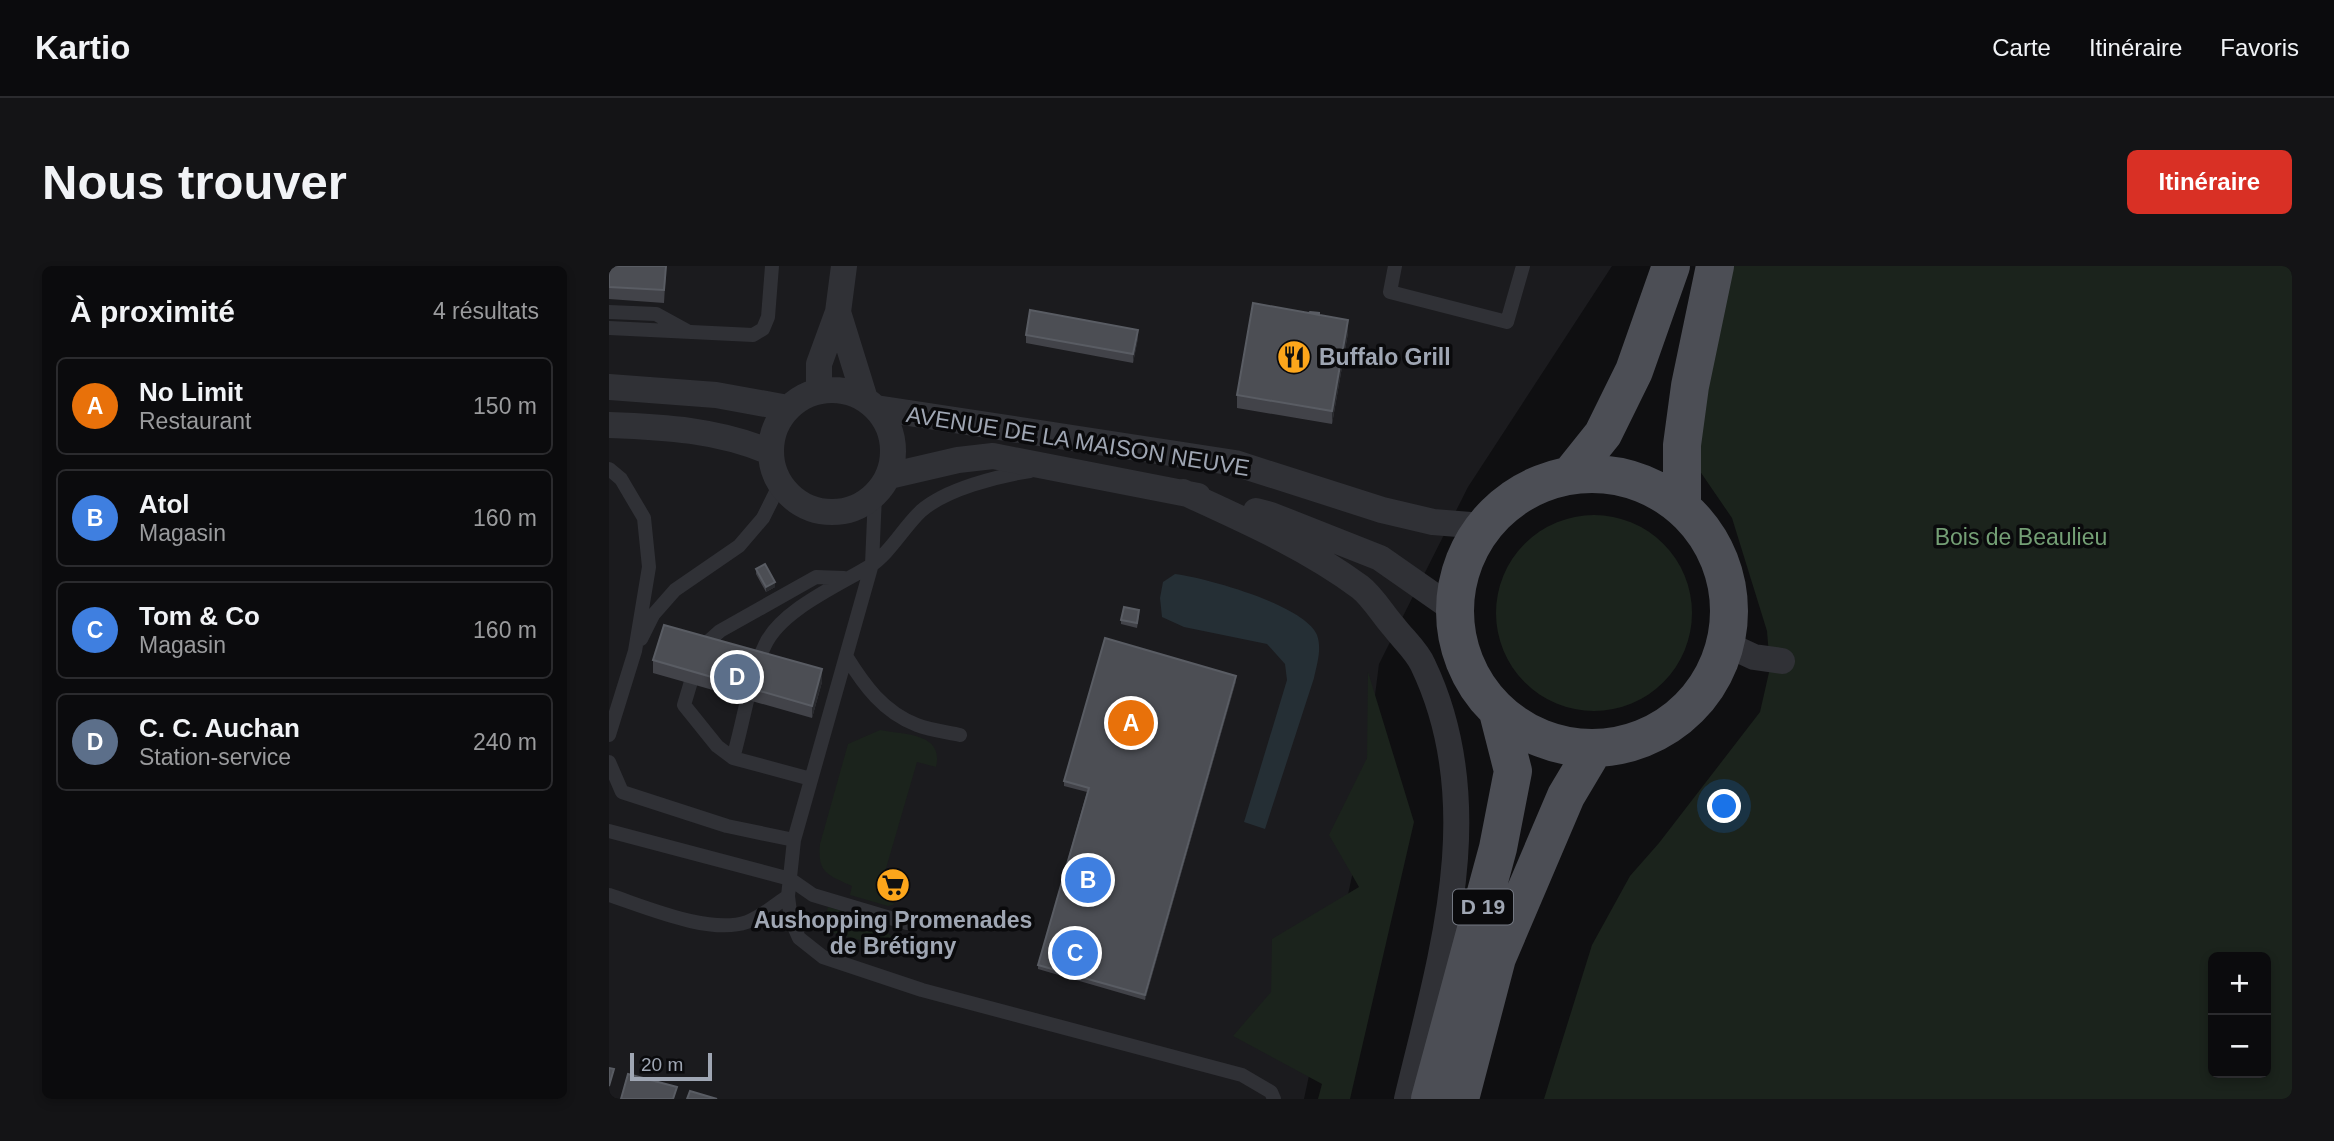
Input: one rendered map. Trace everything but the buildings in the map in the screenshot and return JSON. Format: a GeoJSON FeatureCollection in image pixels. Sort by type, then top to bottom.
{"type":"FeatureCollection","features":[{"type":"Feature","properties":{"kind":"main road"},"geometry":{"type":"LineString","coordinates":[[1571,474],[1603,434],[1634,371],[1671,266]]}},
{"type":"Feature","properties":{"kind":"main road"},"geometry":{"type":"LineString","coordinates":[[1682,506],[1682,445],[1690,386],[1715,266]]}},
{"type":"Feature","properties":{"kind":"main road"},"geometry":{"type":"LineString","coordinates":[[1600,473],[1629,478],[1657,489],[1682,506],[1702,528],[1718,555],[1727,584],[1730,614],[1726,644],[1713,677],[1691,706],[1663,729],[1630,743],[1594,749],[1559,745],[1527,733],[1498,712],[1473,683],[1458,648],[1453,609],[1461,565],[1483,526],[1500,507],[1522,492],[1545,481],[1571,474],[1600,473]]}},
{"type":"Feature","properties":{"kind":"main road","name":"D 19"},"geometry":{"type":"LineString","coordinates":[[1430,1099],[1495,861],[1513,771],[1498,712]]}},
{"type":"Feature","properties":{"kind":"main road","name":"D 19"},"geometry":{"type":"LineString","coordinates":[[1460,1099],[1497,958],[1566,796],[1594,749]]}},
{"type":"Feature","properties":{"kind":"street"},"geometry":{"type":"LineString","coordinates":[[819,391],[819,364],[838,312],[844,266]]}},
{"type":"Feature","properties":{"kind":"street"},"geometry":{"type":"LineString","coordinates":[[838,312],[871,404],[887,423],[893,440],[893,458],[882,485],[860,506],[843,512],[825,512],[807,508],[792,498],[780,484],[773,469],[770,452],[778,421],[788,408],[802,397],[819,391],[835,390],[851,393],[871,404]]}},
{"type":"Feature","properties":{"kind":"street"},"geometry":{"type":"LineString","coordinates":[[609,387],[716,395],[788,408]]}},
{"type":"Feature","properties":{"kind":"street","name":"AVENUE DE LA MAISON NEUVE"},"geometry":{"type":"LineString","coordinates":[[871,404],[1235,463],[1382,510],[1433,522],[1483,526]]}},
{"type":"Feature","properties":{"kind":"street"},"geometry":{"type":"LineString","coordinates":[[609,425],[671,427],[709,433],[770,452]]}},
{"type":"Feature","properties":{"kind":"street","name":"AVENUE DE LA MAISON NEUVE"},"geometry":{"type":"LineString","coordinates":[[882,485],[958,460],[993,456],[1183,492],[1271,514],[1380,558],[1453,609]]}},
{"type":"Feature","properties":{"kind":"street"},"geometry":{"type":"LineString","coordinates":[[1183,492],[1276,535],[1362,589],[1423,663],[1450,737],[1458,808],[1456,864],[1439,966],[1407,1099]]}},
{"type":"Feature","properties":{"kind":"street"},"geometry":{"type":"LineString","coordinates":[[1726,644],[1753,657],[1782,661]]}},
{"type":"Feature","properties":{"kind":"lane"},"geometry":{"type":"LineString","coordinates":[[609,328],[753,335],[764,329],[768,317],[772,266]]}},
{"type":"Feature","properties":{"kind":"lane"},"geometry":{"type":"LineString","coordinates":[[1395,266],[1390,292],[1507,322],[1523,266]]}},
{"type":"Feature","properties":{"kind":"lane"},"geometry":{"type":"LineString","coordinates":[[609,312],[656,314],[690,332]]}},
{"type":"Feature","properties":{"kind":"lane"},"geometry":{"type":"LineString","coordinates":[[733,758],[765,643],[782,623],[833,585],[872,565],[923,510],[942,499],[961,489],[1004,475],[1054,466]]}},
{"type":"Feature","properties":{"kind":"lane"},"geometry":{"type":"LineString","coordinates":[[609,469],[621,479],[644,518],[649,567],[635,651],[609,735]]}},
{"type":"Feature","properties":{"kind":"lane"},"geometry":{"type":"LineString","coordinates":[[635,651],[653,615],[675,590],[739,546],[763,518],[780,484]]}},
{"type":"Feature","properties":{"kind":"lane"},"geometry":{"type":"LineString","coordinates":[[882,485],[872,565],[794,839],[788,896],[790,920],[799,938],[823,957],[922,990],[1242,1075],[1271,1092],[1274,1099]]}},
{"type":"Feature","properties":{"kind":"lane"},"geometry":{"type":"LineString","coordinates":[[811,779],[733,758],[717,747],[684,705],[701,648],[720,631],[816,577],[846,578]]}},
{"type":"Feature","properties":{"kind":"lane"},"geometry":{"type":"LineString","coordinates":[[846,656],[865,686],[888,709],[916,725],[960,735]]}},
{"type":"Feature","properties":{"kind":"lane"},"geometry":{"type":"LineString","coordinates":[[609,762],[622,792],[727,826],[794,839]]}},
{"type":"Feature","properties":{"kind":"lane"},"geometry":{"type":"LineString","coordinates":[[609,831],[790,878],[813,895],[907,923]]}},
{"type":"Feature","properties":{"kind":"lane"},"geometry":{"type":"LineString","coordinates":[[609,895],[722,928],[748,922],[788,896]]}},
{"type":"Feature","properties":{"kind":"shaded area"},"geometry":{"type":"Polygon","coordinates":[[[609,266],[1612,266],[1468,487],[1379,664],[1352,876],[1304,1099],[609,1099],[609,266]]]}},
{"type":"Feature","properties":{"kind":"shaded area"},"geometry":{"type":"Polygon","coordinates":[[[1175,574],[1230,587],[1275,604],[1309,624],[1317,635],[1319,651],[1314,678],[1265,829],[1244,822],[1287,680],[1285,664],[1267,644],[1184,627],[1162,617],[1160,598],[1163,582],[1175,574]]]}},
{"type":"Feature","properties":{"kind":"green space","name":"Bois de Beaulieu"},"geometry":{"type":"Polygon","coordinates":[[[1715,266],[2292,266],[2292,1099],[1544,1099],[1592,945],[1630,876],[1659,843],[1760,712],[1770,668],[1767,631],[1732,518],[1682,445],[1715,266]]]}},
{"type":"Feature","properties":{"kind":"green space"},"geometry":{"type":"Polygon","coordinates":[[[1594,515],[1613,516],[1632,522],[1664,543],[1685,575],[1691,594],[1691,632],[1685,651],[1664,683],[1632,704],[1613,710],[1594,711],[1575,710],[1556,704],[1524,683],[1503,651],[1497,632],[1496,613],[1497,594],[1503,575],[1524,543],[1556,522],[1575,516],[1594,515]]]}},
{"type":"Feature","properties":{"kind":"green space"},"geometry":{"type":"Polygon","coordinates":[[[1368,672],[1414,822],[1350,1099],[1318,1099],[1322,1084],[1233,1036],[1271,992],[1272,939],[1359,887],[1329,835],[1367,758],[1368,672]]]}},
{"type":"Feature","properties":{"kind":"green space"},"geometry":{"type":"Polygon","coordinates":[[[880,730],[921,738],[929,742],[937,756],[936,767],[917,762],[880,889],[899,895],[893,905],[888,906],[850,895],[852,886],[831,876],[820,861],[820,844],[848,744],[880,730]]]}},
{"type":"Feature","properties":{"kind":"green space"},"geometry":{"type":"Polygon","coordinates":[[[828,907],[875,920],[877,929],[892,937],[890,948],[830,932],[823,924],[828,907]]]}},
{"type":"Feature","properties":{"kind":"place","name":"Buffalo Grill"},"geometry":{"type":"Point","coordinates":[1294,357]}},
{"type":"Feature","properties":{"kind":"place","name":"C. C. Auchan"},"geometry":{"type":"Point","coordinates":[737,677]}},
{"type":"Feature","properties":{"kind":"place","name":"No Limit"},"geometry":{"type":"Point","coordinates":[1131,723]}},
{"type":"Feature","properties":{"kind":"place","name":"Atol"},"geometry":{"type":"Point","coordinates":[1088,880]}},
{"type":"Feature","properties":{"kind":"place","name":"Aushopping Promenades de Brétigny"},"geometry":{"type":"Point","coordinates":[893,885]}},
{"type":"Feature","properties":{"kind":"place","name":"Tom & Co"},"geometry":{"type":"Point","coordinates":[1075,953]}}]}
